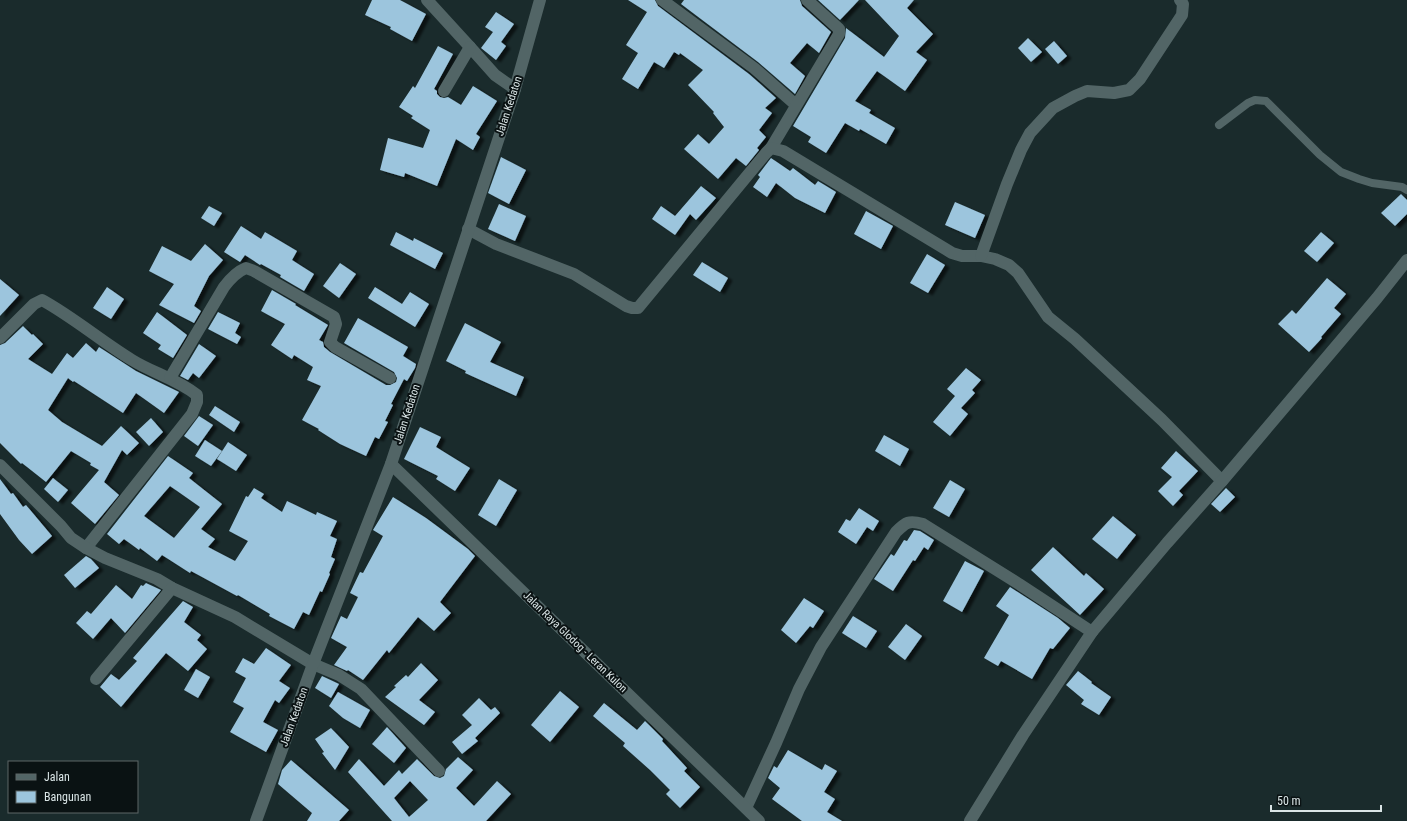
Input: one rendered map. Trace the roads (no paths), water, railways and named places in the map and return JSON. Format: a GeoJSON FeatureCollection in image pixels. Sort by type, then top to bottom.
{"type":"FeatureCollection","features":[{"type":"Feature","properties":{"kind":"street"},"geometry":{"type":"LineString","coordinates":[[426,0],[495,75],[514,89]]}},
{"type":"Feature","properties":{"kind":"street","name":"Jalan Kedaton"},"geometry":{"type":"LineString","coordinates":[[256,821],[313,664],[391,464],[514,89],[540,0]]}},
{"type":"Feature","properties":{"kind":"street"},"geometry":{"type":"LineString","coordinates":[[662,0],[754,68],[796,105]]}},
{"type":"Feature","properties":{"kind":"street"},"geometry":{"type":"LineString","coordinates":[[468,229],[496,244],[574,274],[626,306],[638,308],[771,148],[839,34],[838,29],[807,0]]}},
{"type":"Feature","properties":{"kind":"street"},"geometry":{"type":"LineString","coordinates":[[981,256],[1007,184],[1021,150],[1030,133],[1053,108],[1075,96],[1087,91],[1114,93],[1129,90],[1140,78],[1182,15],[1183,4],[1180,0]]}},
{"type":"Feature","properties":{"kind":"street"},"geometry":{"type":"LineString","coordinates":[[444,91],[470,47]]}},
{"type":"Feature","properties":{"kind":"street"},"geometry":{"type":"LineString","coordinates":[[771,148],[783,150],[952,253],[962,256],[981,256],[995,259],[1009,265],[1018,272],[1031,294],[1048,317],[1076,339],[1162,420],[1222,481]]}},
{"type":"Feature","properties":{"kind":"street"},"geometry":{"type":"LineString","coordinates":[[970,821],[1023,735],[1092,632],[1377,298],[1407,260]]}},
{"type":"Feature","properties":{"kind":"street"},"geometry":{"type":"LineString","coordinates":[[170,378],[230,278],[246,268],[254,271],[334,317],[336,324],[330,342],[335,347],[390,378]]}},
{"type":"Feature","properties":{"kind":"street"},"geometry":{"type":"LineString","coordinates":[[0,338],[34,304],[42,300],[61,311],[116,350],[141,365],[187,387],[197,395],[197,402],[192,414],[86,548]]}},
{"type":"Feature","properties":{"kind":"street","name":"Jalan Raya Glodog - Leran Kulon"},"geometry":{"type":"LineString","coordinates":[[391,464],[759,821]]}},
{"type":"Feature","properties":{"kind":"street"},"geometry":{"type":"LineString","coordinates":[[0,465],[71,538],[86,548],[105,558],[157,579],[172,588],[235,617],[313,664],[339,675],[361,689],[439,770]]}},
{"type":"Feature","properties":{"kind":"street"},"geometry":{"type":"LineString","coordinates":[[746,808],[799,689],[821,647],[896,532],[903,525],[912,521],[922,524],[1020,584],[1092,632]]}},
{"type":"Feature","properties":{"kind":"street"},"geometry":{"type":"LineString","coordinates":[[96,679],[172,588]]}},
{"type":"Feature","properties":{"kind":"lane"},"geometry":{"type":"LineString","coordinates":[[1219,125],[1248,103],[1255,100],[1266,101],[1320,155],[1342,172],[1372,183],[1402,187],[1407,190]]}}]}
